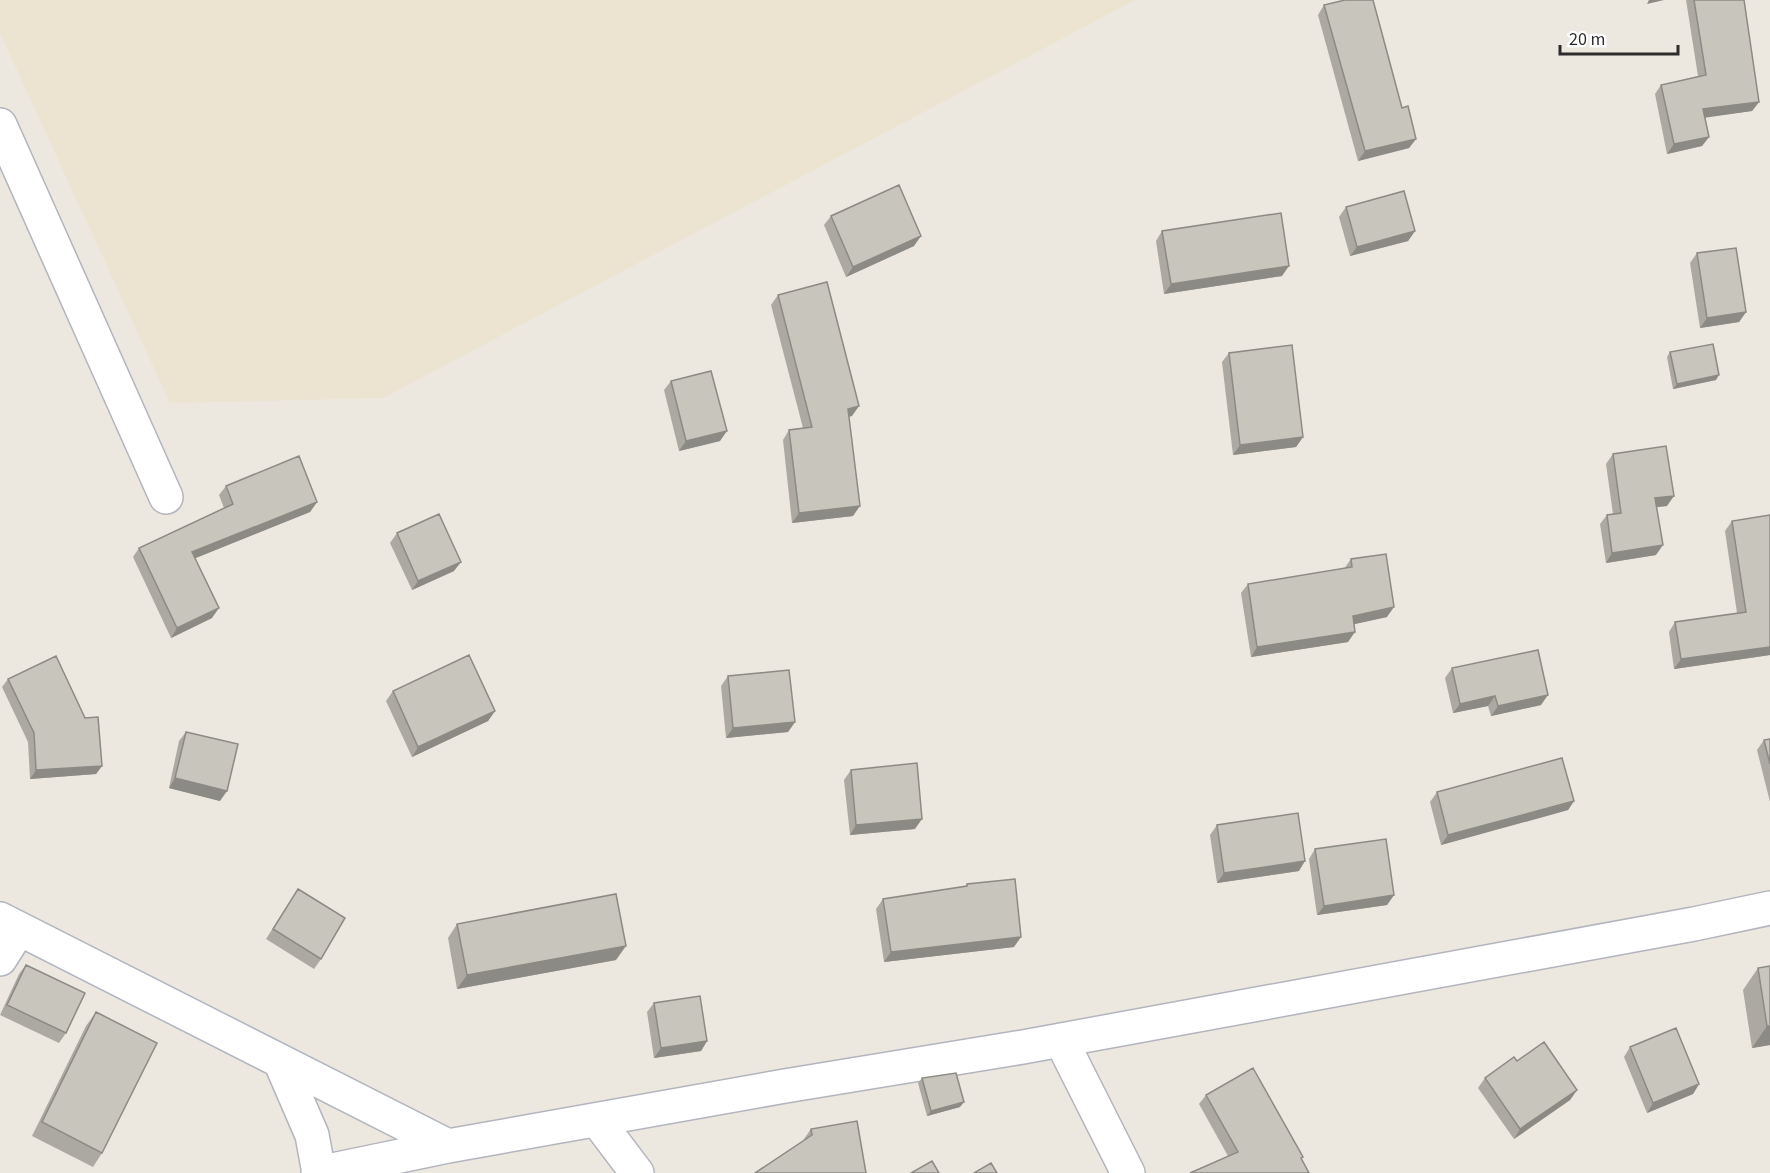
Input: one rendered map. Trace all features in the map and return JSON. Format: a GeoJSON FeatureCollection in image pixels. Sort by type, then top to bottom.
{"type":"FeatureCollection","features":[{"type":"Feature","properties":{"kind":"street"},"geometry":{"type":"LineString","coordinates":[[0,125],[166,497]]}},
{"type":"Feature","properties":{"kind":"street"},"geometry":{"type":"LineString","coordinates":[[280,1061],[312,1135],[319,1173],[448,1146],[1061,1040],[1694,924],[1770,908]]}},
{"type":"Feature","properties":{"kind":"street"},"geometry":{"type":"LineString","coordinates":[[0,959],[9,924],[448,1146]]}},
{"type":"Feature","properties":{"kind":"street"},"geometry":{"type":"LineString","coordinates":[[1061,1040],[1128,1173]]}},
{"type":"Feature","properties":{"kind":"street"},"geometry":{"type":"LineString","coordinates":[[597,1120],[637,1173]]}},
{"type":"Feature","properties":{"kind":"shaded area"},"geometry":{"type":"Polygon","coordinates":[[[0,0],[1135,0],[383,398],[170,403],[0,33],[0,0]]]}},
{"type":"Feature","properties":{"kind":"building"},"geometry":{"type":"Polygon","coordinates":[[[1345,0],[1373,0],[1402,108],[1408,106],[1416,139],[1365,151],[1324,5],[1345,0]]]}},
{"type":"Feature","properties":{"kind":"building"},"geometry":{"type":"Polygon","coordinates":[[[1694,0],[1744,0],[1759,102],[1703,109],[1709,137],[1674,144],[1661,85],[1706,75],[1694,0]]]}},
{"type":"Feature","properties":{"kind":"building"},"geometry":{"type":"Polygon","coordinates":[[[899,185],[921,236],[853,267],[831,216],[899,185]]]}},
{"type":"Feature","properties":{"kind":"building"},"geometry":{"type":"Polygon","coordinates":[[[1404,191],[1415,231],[1357,247],[1346,207],[1404,191]]]}},
{"type":"Feature","properties":{"kind":"building"},"geometry":{"type":"Polygon","coordinates":[[[1281,213],[1289,266],[1171,284],[1162,231],[1281,213]]]}},
{"type":"Feature","properties":{"kind":"building"},"geometry":{"type":"Polygon","coordinates":[[[1736,248],[1746,312],[1707,318],[1697,253],[1736,248]]]}},
{"type":"Feature","properties":{"kind":"building"},"geometry":{"type":"Polygon","coordinates":[[[827,282],[859,406],[848,409],[860,506],[799,513],[789,430],[812,427],[778,295],[827,282]]]}},
{"type":"Feature","properties":{"kind":"building"},"geometry":{"type":"Polygon","coordinates":[[[1713,344],[1719,375],[1677,384],[1670,352],[1713,344]]]}},
{"type":"Feature","properties":{"kind":"building"},"geometry":{"type":"Polygon","coordinates":[[[1292,345],[1303,437],[1240,445],[1229,353],[1292,345]]]}},
{"type":"Feature","properties":{"kind":"building"},"geometry":{"type":"Polygon","coordinates":[[[711,371],[727,431],[686,441],[671,381],[711,371]]]}},
{"type":"Feature","properties":{"kind":"building"},"geometry":{"type":"Polygon","coordinates":[[[1666,446],[1674,496],[1655,498],[1663,545],[1612,553],[1607,515],[1621,513],[1613,454],[1666,446]]]}},
{"type":"Feature","properties":{"kind":"building"},"geometry":{"type":"Polygon","coordinates":[[[299,456],[317,502],[192,552],[219,608],[177,628],[139,548],[233,504],[226,486],[299,456]]]}},
{"type":"Feature","properties":{"kind":"building"},"geometry":{"type":"Polygon","coordinates":[[[439,514],[461,562],[418,581],[397,533],[439,514]]]}},
{"type":"Feature","properties":{"kind":"building"},"geometry":{"type":"Polygon","coordinates":[[[1770,515],[1770,647],[1681,659],[1675,622],[1746,612],[1732,521],[1770,515]]]}},
{"type":"Feature","properties":{"kind":"building"},"geometry":{"type":"Polygon","coordinates":[[[1386,554],[1394,607],[1353,616],[1355,632],[1257,647],[1248,584],[1352,567],[1351,559],[1386,554]]]}},
{"type":"Feature","properties":{"kind":"building"},"geometry":{"type":"Polygon","coordinates":[[[1538,650],[1548,695],[1498,706],[1495,696],[1460,704],[1452,668],[1538,650]]]}},
{"type":"Feature","properties":{"kind":"building"},"geometry":{"type":"Polygon","coordinates":[[[469,655],[495,711],[418,747],[393,691],[469,655]]]}},
{"type":"Feature","properties":{"kind":"building"},"geometry":{"type":"Polygon","coordinates":[[[56,656],[85,718],[98,717],[102,766],[36,770],[34,733],[8,679],[56,656]]]}},
{"type":"Feature","properties":{"kind":"building"},"geometry":{"type":"Polygon","coordinates":[[[789,670],[795,722],[733,728],[728,676],[789,670]]]}},
{"type":"Feature","properties":{"kind":"building"},"geometry":{"type":"Polygon","coordinates":[[[186,732],[238,744],[227,791],[175,778],[186,732]]]}},
{"type":"Feature","properties":{"kind":"building"},"geometry":{"type":"Polygon","coordinates":[[[1770,739],[1770,764],[1764,740],[1770,739]]]}},
{"type":"Feature","properties":{"kind":"building"},"geometry":{"type":"Polygon","coordinates":[[[1562,758],[1574,801],[1448,835],[1437,792],[1562,758]]]}},
{"type":"Feature","properties":{"kind":"building"},"geometry":{"type":"Polygon","coordinates":[[[917,763],[922,819],[856,825],[851,770],[917,763]]]}},
{"type":"Feature","properties":{"kind":"building"},"geometry":{"type":"Polygon","coordinates":[[[1298,813],[1305,861],[1224,873],[1217,825],[1298,813]]]}},
{"type":"Feature","properties":{"kind":"building"},"geometry":{"type":"Polygon","coordinates":[[[1386,839],[1394,895],[1324,906],[1315,849],[1386,839]]]}},
{"type":"Feature","properties":{"kind":"building"},"geometry":{"type":"Polygon","coordinates":[[[1015,879],[1021,937],[891,952],[883,899],[967,886],[967,884],[1015,879]]]}},
{"type":"Feature","properties":{"kind":"building"},"geometry":{"type":"Polygon","coordinates":[[[298,889],[345,918],[321,959],[273,929],[298,889]]]}},
{"type":"Feature","properties":{"kind":"building"},"geometry":{"type":"Polygon","coordinates":[[[616,894],[626,946],[467,975],[457,924],[616,894]]]}},
{"type":"Feature","properties":{"kind":"building"},"geometry":{"type":"Polygon","coordinates":[[[26,965],[85,993],[66,1033],[7,1005],[26,965]]]}},
{"type":"Feature","properties":{"kind":"building"},"geometry":{"type":"Polygon","coordinates":[[[1770,966],[1770,1026],[1767,1026],[1758,968],[1770,966]]]}},
{"type":"Feature","properties":{"kind":"building"},"geometry":{"type":"Polygon","coordinates":[[[700,996],[707,1041],[661,1048],[654,1003],[700,996]]]}},
{"type":"Feature","properties":{"kind":"building"},"geometry":{"type":"Polygon","coordinates":[[[96,1012],[157,1043],[102,1153],[42,1122],[96,1012]]]}},
{"type":"Feature","properties":{"kind":"building"},"geometry":{"type":"Polygon","coordinates":[[[1676,1028],[1699,1084],[1653,1103],[1630,1047],[1676,1028]]]}},
{"type":"Feature","properties":{"kind":"building"},"geometry":{"type":"Polygon","coordinates":[[[1544,1042],[1577,1090],[1520,1129],[1485,1078],[1514,1057],[1517,1061],[1544,1042]]]}},
{"type":"Feature","properties":{"kind":"building"},"geometry":{"type":"Polygon","coordinates":[[[1253,1068],[1303,1157],[1301,1158],[1309,1173],[1190,1173],[1238,1152],[1206,1095],[1253,1068]]]}},
{"type":"Feature","properties":{"kind":"building"},"geometry":{"type":"Polygon","coordinates":[[[956,1073],[964,1102],[931,1111],[922,1078],[956,1073]]]}},
{"type":"Feature","properties":{"kind":"building"},"geometry":{"type":"Polygon","coordinates":[[[857,1121],[866,1173],[755,1173],[812,1135],[811,1129],[857,1121]]]}},
{"type":"Feature","properties":{"kind":"building"},"geometry":{"type":"Polygon","coordinates":[[[932,1161],[939,1173],[911,1173],[932,1161]]]}},
{"type":"Feature","properties":{"kind":"building"},"geometry":{"type":"Polygon","coordinates":[[[991,1163],[997,1173],[974,1173],[991,1163]]]}}]}
